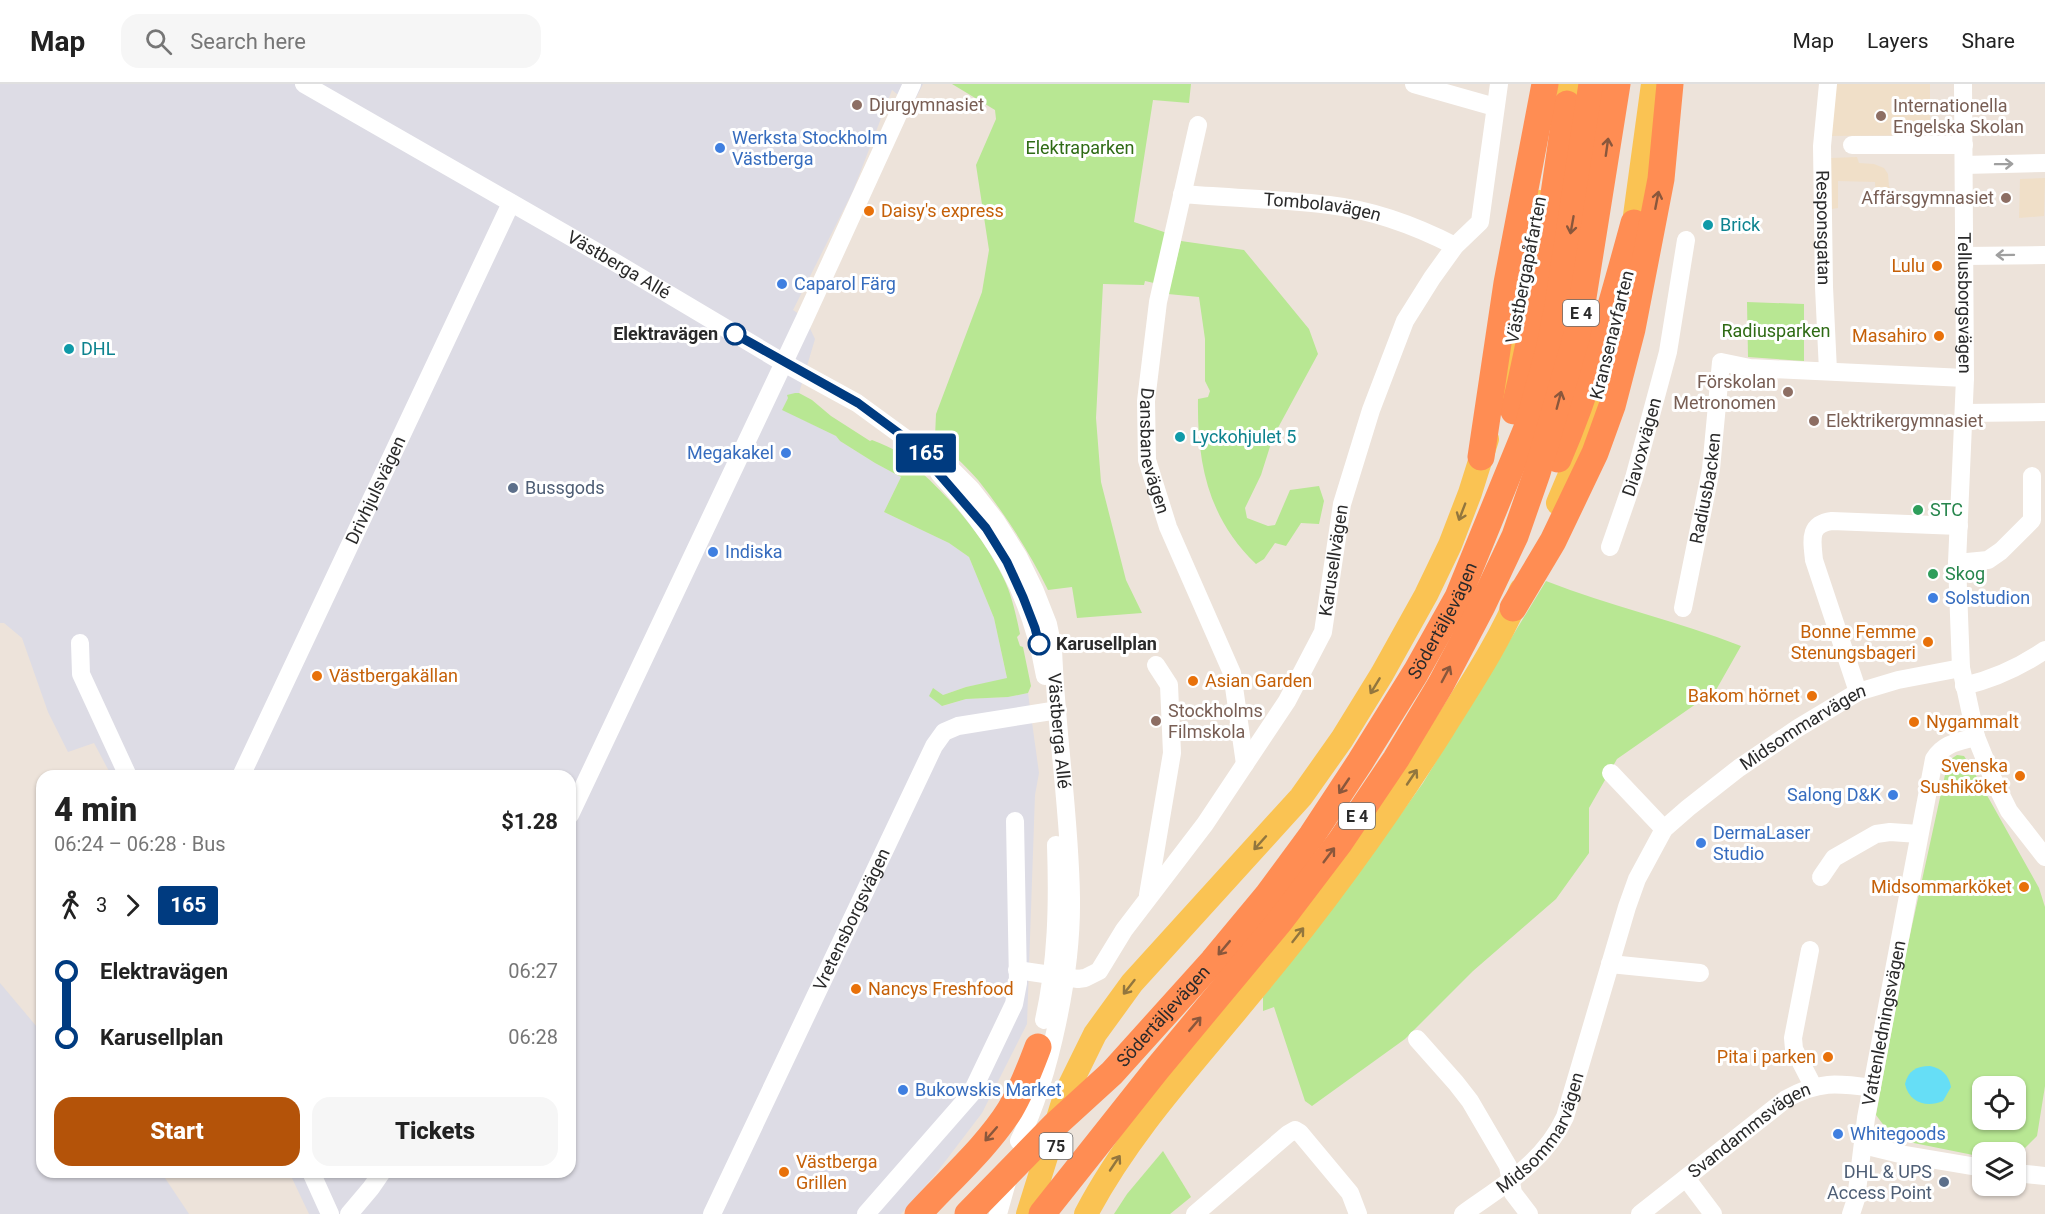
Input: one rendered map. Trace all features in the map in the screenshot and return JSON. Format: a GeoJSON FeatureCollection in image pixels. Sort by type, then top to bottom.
{"type":"FeatureCollection","features":[{"type":"Feature","properties":{"kind":"highway"},"geometry":{"type":"LineString","coordinates":[[1482,457],[1507,283],[1545,84]]}},
{"type":"Feature","properties":{"kind":"highway","name":"Södertäljevägen"},"geometry":{"type":"LineString","coordinates":[[986,1210],[1055,1125],[1112,1073],[1213,961],[1267,896],[1312,835],[1360,762],[1416,672],[1458,597],[1529,423],[1550,346],[1574,211],[1592,84]]}},
{"type":"Feature","properties":{"kind":"highway","name":"Södertäljevägen"},"geometry":{"type":"LineString","coordinates":[[1157,1069],[1280,921],[1340,842],[1441,684],[1515,536],[1551,430],[1577,335],[1617,84]]}},
{"type":"Feature","properties":{"kind":"highway"},"geometry":{"type":"LineString","coordinates":[[1513,608],[1553,541],[1595,453],[1612,406],[1632,329],[1661,179],[1670,84]]}},
{"type":"Feature","properties":{"kind":"highway"},"geometry":{"type":"LineString","coordinates":[[1500,495],[1505,446],[1524,372],[1568,94]]}},
{"type":"Feature","properties":{"kind":"highway","name":"E 4"},"geometry":{"type":"LineString","coordinates":[[1515,536],[1550,476],[1582,401],[1603,336],[1634,223]]}},
{"type":"Feature","properties":{"kind":"highway"},"geometry":{"type":"LineString","coordinates":[[918,1214],[990,1136],[1010,1110],[1038,1047]]}},
{"type":"Feature","properties":{"kind":"highway","name":"E 4"},"geometry":{"type":"LineString","coordinates":[[1040,1210],[1157,1069]]}},
{"type":"Feature","properties":{"kind":"highway","name":"75"},"geometry":{"type":"LineString","coordinates":[[1020,1214],[1157,1069]]}},
{"type":"Feature","properties":{"kind":"main road","name":"Kransenavfarten"},"geometry":{"type":"LineString","coordinates":[[1513,608],[1568,479],[1596,403],[1615,339],[1633,246],[1634,223],[1653,84]]}},
{"type":"Feature","properties":{"kind":"main road","name":"Västbergapåfarten"},"geometry":{"type":"LineString","coordinates":[[1482,457],[1503,389],[1549,149],[1568,94]]}},
{"type":"Feature","properties":{"kind":"main road","name":"Södertäljevägen"},"geometry":{"type":"LineString","coordinates":[[1040,1210],[1066,1093],[1095,1034],[1132,983],[1301,797],[1342,740],[1426,594],[1450,544],[1482,457]]}},
{"type":"Feature","properties":{"kind":"main road"},"geometry":{"type":"LineString","coordinates":[[1086,1214],[1132,1137],[1269,972],[1368,842],[1415,774],[1464,695],[1513,608]]}},
{"type":"Feature","properties":{"kind":"street","name":"Västberga Allé"},"geometry":{"type":"LineString","coordinates":[[304,84],[611,260],[784,363],[858,403],[927,454],[934,468],[986,528],[1007,562],[1035,628],[1053,711],[1058,898],[1055,950],[1058,975],[1053,1036],[1030,1119],[986,1210]]}},
{"type":"Feature","properties":{"kind":"street"},"geometry":{"type":"LineString","coordinates":[[576,802],[784,363],[912,84]]}},
{"type":"Feature","properties":{"kind":"street"},"geometry":{"type":"LineString","coordinates":[[1414,84],[1495,107]]}},
{"type":"Feature","properties":{"kind":"street","name":"Karusellvägen"},"geometry":{"type":"LineString","coordinates":[[1058,975],[1085,978],[1099,971],[1115,942],[1205,824],[1287,701],[1323,632],[1342,504],[1371,410],[1405,321],[1453,249],[1480,222],[1499,84]]}},
{"type":"Feature","properties":{"kind":"street","name":"Responsgatan"},"geometry":{"type":"LineString","coordinates":[[1828,84],[1822,146],[1828,371]]}},
{"type":"Feature","properties":{"kind":"street","name":"Tellusborgsvägen"},"geometry":{"type":"LineString","coordinates":[[1963,84],[1965,378],[1957,563],[1963,677],[1976,737],[1993,779],[2009,811],[2045,857]]}},
{"type":"Feature","properties":{"kind":"street","name":"Dansbanevägen"},"geometry":{"type":"LineString","coordinates":[[1198,125],[1158,302],[1146,401],[1147,460],[1168,527],[1232,673],[1245,764]]}},
{"type":"Feature","properties":{"kind":"street"},"geometry":{"type":"LineString","coordinates":[[1852,145],[1964,145]]}},
{"type":"Feature","properties":{"kind":"street"},"geometry":{"type":"LineString","coordinates":[[1964,165],[2045,164]]}},
{"type":"Feature","properties":{"kind":"street","name":"Tombolavägen"},"geometry":{"type":"LineString","coordinates":[[1182,194],[1330,205],[1385,217],[1425,231],[1453,249]]}},
{"type":"Feature","properties":{"kind":"street","name":"Drivhjulsvägen"},"geometry":{"type":"LineString","coordinates":[[244,770],[511,203]]}},
{"type":"Feature","properties":{"kind":"street","name":"Diavoxvägen"},"geometry":{"type":"LineString","coordinates":[[1611,547],[1634,478],[1668,352],[1686,240]]}},
{"type":"Feature","properties":{"kind":"street"},"geometry":{"type":"LineString","coordinates":[[1964,256],[2045,255]]}},
{"type":"Feature","properties":{"kind":"street","name":"Radiusbacken"},"geometry":{"type":"LineString","coordinates":[[1683,608],[1711,469],[1721,362],[1750,368],[1965,378]]}},
{"type":"Feature","properties":{"kind":"street"},"geometry":{"type":"LineString","coordinates":[[1964,413],[2045,412]]}},
{"type":"Feature","properties":{"kind":"street"},"geometry":{"type":"LineString","coordinates":[[1957,563],[1988,560],[2001,551],[2032,520],[2032,476]]}},
{"type":"Feature","properties":{"kind":"street"},"geometry":{"type":"LineString","coordinates":[[1858,692],[1814,560],[1812,545],[1816,526],[1821,522],[1832,521],[1959,526]]}},
{"type":"Feature","properties":{"kind":"street"},"geometry":{"type":"LineString","coordinates":[[80,643],[81,674],[125,770]]}},
{"type":"Feature","properties":{"kind":"street","name":"Midsommarvägen"},"geometry":{"type":"LineString","coordinates":[[1463,1214],[1536,1161],[1560,1128],[1627,907],[1637,879],[1664,829],[1740,768],[1798,728],[1858,692],[1898,680],[1963,677],[1980,682],[2021,666],[2045,650]]}},
{"type":"Feature","properties":{"kind":"street"},"geometry":{"type":"LineString","coordinates":[[1148,897],[1172,753],[1169,685],[1156,665]]}},
{"type":"Feature","properties":{"kind":"street","name":"Vretensborgsvägen"},"geometry":{"type":"LineString","coordinates":[[712,1214],[934,746],[944,732],[958,726],[1053,711]]}},
{"type":"Feature","properties":{"kind":"street","name":"Vattenledningsvägen"},"geometry":{"type":"LineString","coordinates":[[1851,1214],[1856,1199],[1872,1088],[1934,759],[1946,746],[1976,737]]}},
{"type":"Feature","properties":{"kind":"street"},"geometry":{"type":"LineString","coordinates":[[1611,773],[1664,829]]}},
{"type":"Feature","properties":{"kind":"street"},"geometry":{"type":"LineString","coordinates":[[866,1214],[971,1094],[1014,1004],[1017,995],[1015,821]]}},
{"type":"Feature","properties":{"kind":"street"},"geometry":{"type":"LineString","coordinates":[[1821,877],[1834,858],[1876,834],[1890,832],[1919,834]]}},
{"type":"Feature","properties":{"kind":"street"},"geometry":{"type":"LineString","coordinates":[[1810,950],[1793,1038],[1794,1048],[1813,1086]]}},
{"type":"Feature","properties":{"kind":"street"},"geometry":{"type":"LineString","coordinates":[[1610,964],[1700,974]]}},
{"type":"Feature","properties":{"kind":"street"},"geometry":{"type":"LineString","coordinates":[[1017,970],[1058,975]]}},
{"type":"Feature","properties":{"kind":"street","name":"Västberga Allé"},"geometry":{"type":"LineString","coordinates":[[1019,1141],[1022,1117],[1038,1047],[1058,975]]}},
{"type":"Feature","properties":{"kind":"street"},"geometry":{"type":"LineString","coordinates":[[1417,1039],[1470,1101],[1508,1166],[1513,1193],[1529,1214]]}},
{"type":"Feature","properties":{"kind":"street","name":"Svandammsvägen"},"geometry":{"type":"LineString","coordinates":[[1640,1214],[1786,1099],[1813,1086],[1853,1085],[1872,1088]]}},
{"type":"Feature","properties":{"kind":"street"},"geometry":{"type":"LineString","coordinates":[[1195,1214],[1295,1130],[1350,1193],[1358,1214]]}},
{"type":"Feature","properties":{"kind":"street"},"geometry":{"type":"LineString","coordinates":[[1863,1145],[1972,1166]]}},
{"type":"Feature","properties":{"kind":"street"},"geometry":{"type":"LineString","coordinates":[[2026,1174],[2045,1176]]}},
{"type":"Feature","properties":{"kind":"street"},"geometry":{"type":"LineString","coordinates":[[314,1178],[330,1214]]}},
{"type":"Feature","properties":{"kind":"street"},"geometry":{"type":"LineString","coordinates":[[349,1214],[378,1178]]}},
{"type":"Feature","properties":{"kind":"street"},"geometry":{"type":"LineString","coordinates":[[1686,1178],[1713,1214]]}},
{"type":"Feature","properties":{"kind":"shaded area"},"geometry":{"type":"Polygon","coordinates":[[[0,84],[923,84],[912,106],[892,90],[853,191],[793,310],[805,318],[815,339],[799,393],[788,398],[783,410],[836,436],[840,441],[901,477],[884,512],[949,543],[969,557],[994,618],[1007,679],[966,687],[943,695],[943,706],[966,699],[1008,697],[1028,693],[1039,773],[1035,795],[1027,1024],[982,1113],[934,1176],[901,1214],[309,1214],[292,1178],[576,1178],[576,770],[108,770],[94,743],[68,752],[48,712],[22,638],[4,623],[0,623],[0,84]]]}},
{"type":"Feature","properties":{"kind":"shaded area","name":"Internationella Engelska Skolan"},"geometry":{"type":"Polygon","coordinates":[[[1835,84],[1930,84],[1930,135],[1830,136],[1835,84]]]}},
{"type":"Feature","properties":{"kind":"shaded area"},"geometry":{"type":"Polygon","coordinates":[[[1857,157],[1859,163],[1874,164],[1884,168],[1888,174],[1891,203],[1876,203],[1875,182],[1838,181],[1838,208],[1832,209],[1831,158],[1857,157]]]}},
{"type":"Feature","properties":{"kind":"shaded area"},"geometry":{"type":"Polygon","coordinates":[[[2045,178],[2044,216],[2019,218],[2020,179],[2045,178]]]}},
{"type":"Feature","properties":{"kind":"shaded area"},"geometry":{"type":"Polygon","coordinates":[[[0,983],[36,1026],[36,1178],[165,1178],[189,1214],[0,1214],[0,983]]]}},
{"type":"Feature","properties":{"kind":"green space","name":"Elektraparken"},"geometry":{"type":"Polygon","coordinates":[[[952,84],[1191,84],[1189,103],[1153,100],[1134,222],[1167,233],[1154,283],[1145,281],[1144,285],[1103,284],[1096,418],[1101,482],[1126,580],[1142,613],[1077,618],[1072,587],[1048,590],[1025,547],[988,493],[973,474],[935,437],[936,414],[982,292],[989,250],[976,165],[996,119],[995,110],[952,84]]]}},
{"type":"Feature","properties":{"kind":"green space"},"geometry":{"type":"Polygon","coordinates":[[[1181,241],[1244,250],[1309,329],[1318,354],[1273,437],[1261,475],[1245,508],[1247,518],[1268,526],[1275,525],[1290,490],[1319,486],[1324,501],[1319,524],[1301,523],[1286,546],[1275,543],[1264,559],[1256,564],[1227,528],[1216,508],[1203,467],[1198,399],[1208,397],[1210,391],[1205,381],[1205,339],[1199,297],[1168,294],[1181,241]]]}},
{"type":"Feature","properties":{"kind":"green space","name":"Radiusparken"},"geometry":{"type":"Polygon","coordinates":[[[1747,302],[1804,304],[1804,361],[1748,357],[1747,302]]]}},
{"type":"Feature","properties":{"kind":"green space"},"geometry":{"type":"Polygon","coordinates":[[[795,393],[812,400],[831,416],[870,441],[901,454],[933,483],[967,521],[995,562],[1009,591],[1020,634],[1017,637],[1020,646],[1023,647],[1031,686],[1028,693],[1008,697],[966,699],[942,706],[929,696],[933,688],[943,695],[966,687],[1007,678],[994,618],[969,557],[949,543],[884,512],[901,477],[840,441],[836,436],[782,410],[788,398],[787,395],[795,393]]]}},
{"type":"Feature","properties":{"kind":"green space"},"geometry":{"type":"Polygon","coordinates":[[[1546,581],[1741,646],[1716,690],[1617,759],[1589,808],[1589,853],[1556,899],[1473,971],[1405,1039],[1312,1106],[1305,1101],[1274,1007],[1263,1011],[1263,997],[1357,875],[1423,783],[1546,581]]]}},
{"type":"Feature","properties":{"kind":"green space"},"geometry":{"type":"Polygon","coordinates":[[[1957,755],[1964,756],[2039,888],[2045,907],[2045,1086],[2037,1136],[2026,1147],[2026,1142],[1972,1142],[1972,1155],[1894,1139],[1876,1115],[1905,958],[1948,761],[1957,755]]]}},
{"type":"Feature","properties":{"kind":"green space"},"geometry":{"type":"Polygon","coordinates":[[[1163,1151],[1191,1197],[1170,1214],[1114,1214],[1127,1194],[1163,1151]]]}},
{"type":"Feature","properties":{"kind":"water"},"geometry":{"type":"Polygon","coordinates":[[[1930,1066],[1944,1073],[1951,1087],[1943,1101],[1925,1104],[1910,1096],[1905,1084],[1913,1070],[1930,1066]]]}},
{"type":"Feature","properties":{"kind":"bus line","name":"165"},"geometry":{"type":"LineString","coordinates":[[735,334],[858,403],[927,454],[934,468],[986,528],[1007,562],[1023,597],[1039,644]]}},
{"type":"Feature","properties":{"kind":"place","name":"Djurgymnasiet"},"geometry":{"type":"Point","coordinates":[857,105]}},
{"type":"Feature","properties":{"kind":"place","name":"Internationella Engelska Skolan"},"geometry":{"type":"Point","coordinates":[1881,116]}},
{"type":"Feature","properties":{"kind":"place","name":"Werksta Stockholm Västberga"},"geometry":{"type":"Point","coordinates":[720,148]}},
{"type":"Feature","properties":{"kind":"place","name":"Affärsgymnasiet"},"geometry":{"type":"Point","coordinates":[2006,198]}},
{"type":"Feature","properties":{"kind":"place","name":"Daisy's express"},"geometry":{"type":"Point","coordinates":[869,211]}},
{"type":"Feature","properties":{"kind":"place","name":"Brick"},"geometry":{"type":"Point","coordinates":[1708,225]}},
{"type":"Feature","properties":{"kind":"place","name":"Lulu"},"geometry":{"type":"Point","coordinates":[1937,266]}},
{"type":"Feature","properties":{"kind":"place","name":"Caparol Färg"},"geometry":{"type":"Point","coordinates":[782,284]}},
{"type":"Feature","properties":{"kind":"place","name":"Elektravägen"},"geometry":{"type":"Point","coordinates":[735,334]}},
{"type":"Feature","properties":{"kind":"place","name":"Masahiro"},"geometry":{"type":"Point","coordinates":[1939,336]}},
{"type":"Feature","properties":{"kind":"place","name":"DHL"},"geometry":{"type":"Point","coordinates":[69,349]}},
{"type":"Feature","properties":{"kind":"place","name":"Förskolan Metronomen"},"geometry":{"type":"Point","coordinates":[1788,392]}},
{"type":"Feature","properties":{"kind":"place","name":"Elektrikergymnasiet"},"geometry":{"type":"Point","coordinates":[1814,421]}},
{"type":"Feature","properties":{"kind":"place","name":"Lyckohjulet 5"},"geometry":{"type":"Point","coordinates":[1180,437]}},
{"type":"Feature","properties":{"kind":"place","name":"Megakakel"},"geometry":{"type":"Point","coordinates":[786,453]}},
{"type":"Feature","properties":{"kind":"place","name":"Bussgods"},"geometry":{"type":"Point","coordinates":[513,488]}},
{"type":"Feature","properties":{"kind":"place","name":"STC"},"geometry":{"type":"Point","coordinates":[1918,510]}},
{"type":"Feature","properties":{"kind":"place","name":"Indiska"},"geometry":{"type":"Point","coordinates":[713,552]}},
{"type":"Feature","properties":{"kind":"place","name":"Skog"},"geometry":{"type":"Point","coordinates":[1933,574]}},
{"type":"Feature","properties":{"kind":"place","name":"Solstudion"},"geometry":{"type":"Point","coordinates":[1933,598]}},
{"type":"Feature","properties":{"kind":"place","name":"Bonne Femme Stenungsbageri"},"geometry":{"type":"Point","coordinates":[1928,642]}},
{"type":"Feature","properties":{"kind":"place","name":"Karusellplan"},"geometry":{"type":"Point","coordinates":[1039,644]}},
{"type":"Feature","properties":{"kind":"place","name":"Västbergakällan"},"geometry":{"type":"Point","coordinates":[317,676]}},
{"type":"Feature","properties":{"kind":"place","name":"Asian Garden"},"geometry":{"type":"Point","coordinates":[1193,681]}},
{"type":"Feature","properties":{"kind":"place","name":"Bakom hörnet"},"geometry":{"type":"Point","coordinates":[1812,696]}},
{"type":"Feature","properties":{"kind":"place","name":"Stockholms Filmskola"},"geometry":{"type":"Point","coordinates":[1156,721]}},
{"type":"Feature","properties":{"kind":"place","name":"Nygammalt"},"geometry":{"type":"Point","coordinates":[1914,722]}},
{"type":"Feature","properties":{"kind":"place","name":"Svenska Sushiköket"},"geometry":{"type":"Point","coordinates":[2020,776]}},
{"type":"Feature","properties":{"kind":"place","name":"Salong D&K"},"geometry":{"type":"Point","coordinates":[1893,795]}},
{"type":"Feature","properties":{"kind":"place","name":"DermaLaser Studio"},"geometry":{"type":"Point","coordinates":[1701,843]}},
{"type":"Feature","properties":{"kind":"place","name":"Midsommarköket"},"geometry":{"type":"Point","coordinates":[2024,887]}},
{"type":"Feature","properties":{"kind":"place","name":"Nancys Freshfood"},"geometry":{"type":"Point","coordinates":[856,989]}},
{"type":"Feature","properties":{"kind":"place","name":"Pita i parken"},"geometry":{"type":"Point","coordinates":[1828,1057]}},
{"type":"Feature","properties":{"kind":"place","name":"Bukowskis Market"},"geometry":{"type":"Point","coordinates":[903,1090]}},
{"type":"Feature","properties":{"kind":"place","name":"Whitegoods"},"geometry":{"type":"Point","coordinates":[1838,1134]}},
{"type":"Feature","properties":{"kind":"place","name":"Västberga Grillen"},"geometry":{"type":"Point","coordinates":[784,1172]}},
{"type":"Feature","properties":{"kind":"place","name":"DHL & UPS Access Point"},"geometry":{"type":"Point","coordinates":[1944,1182]}}]}
